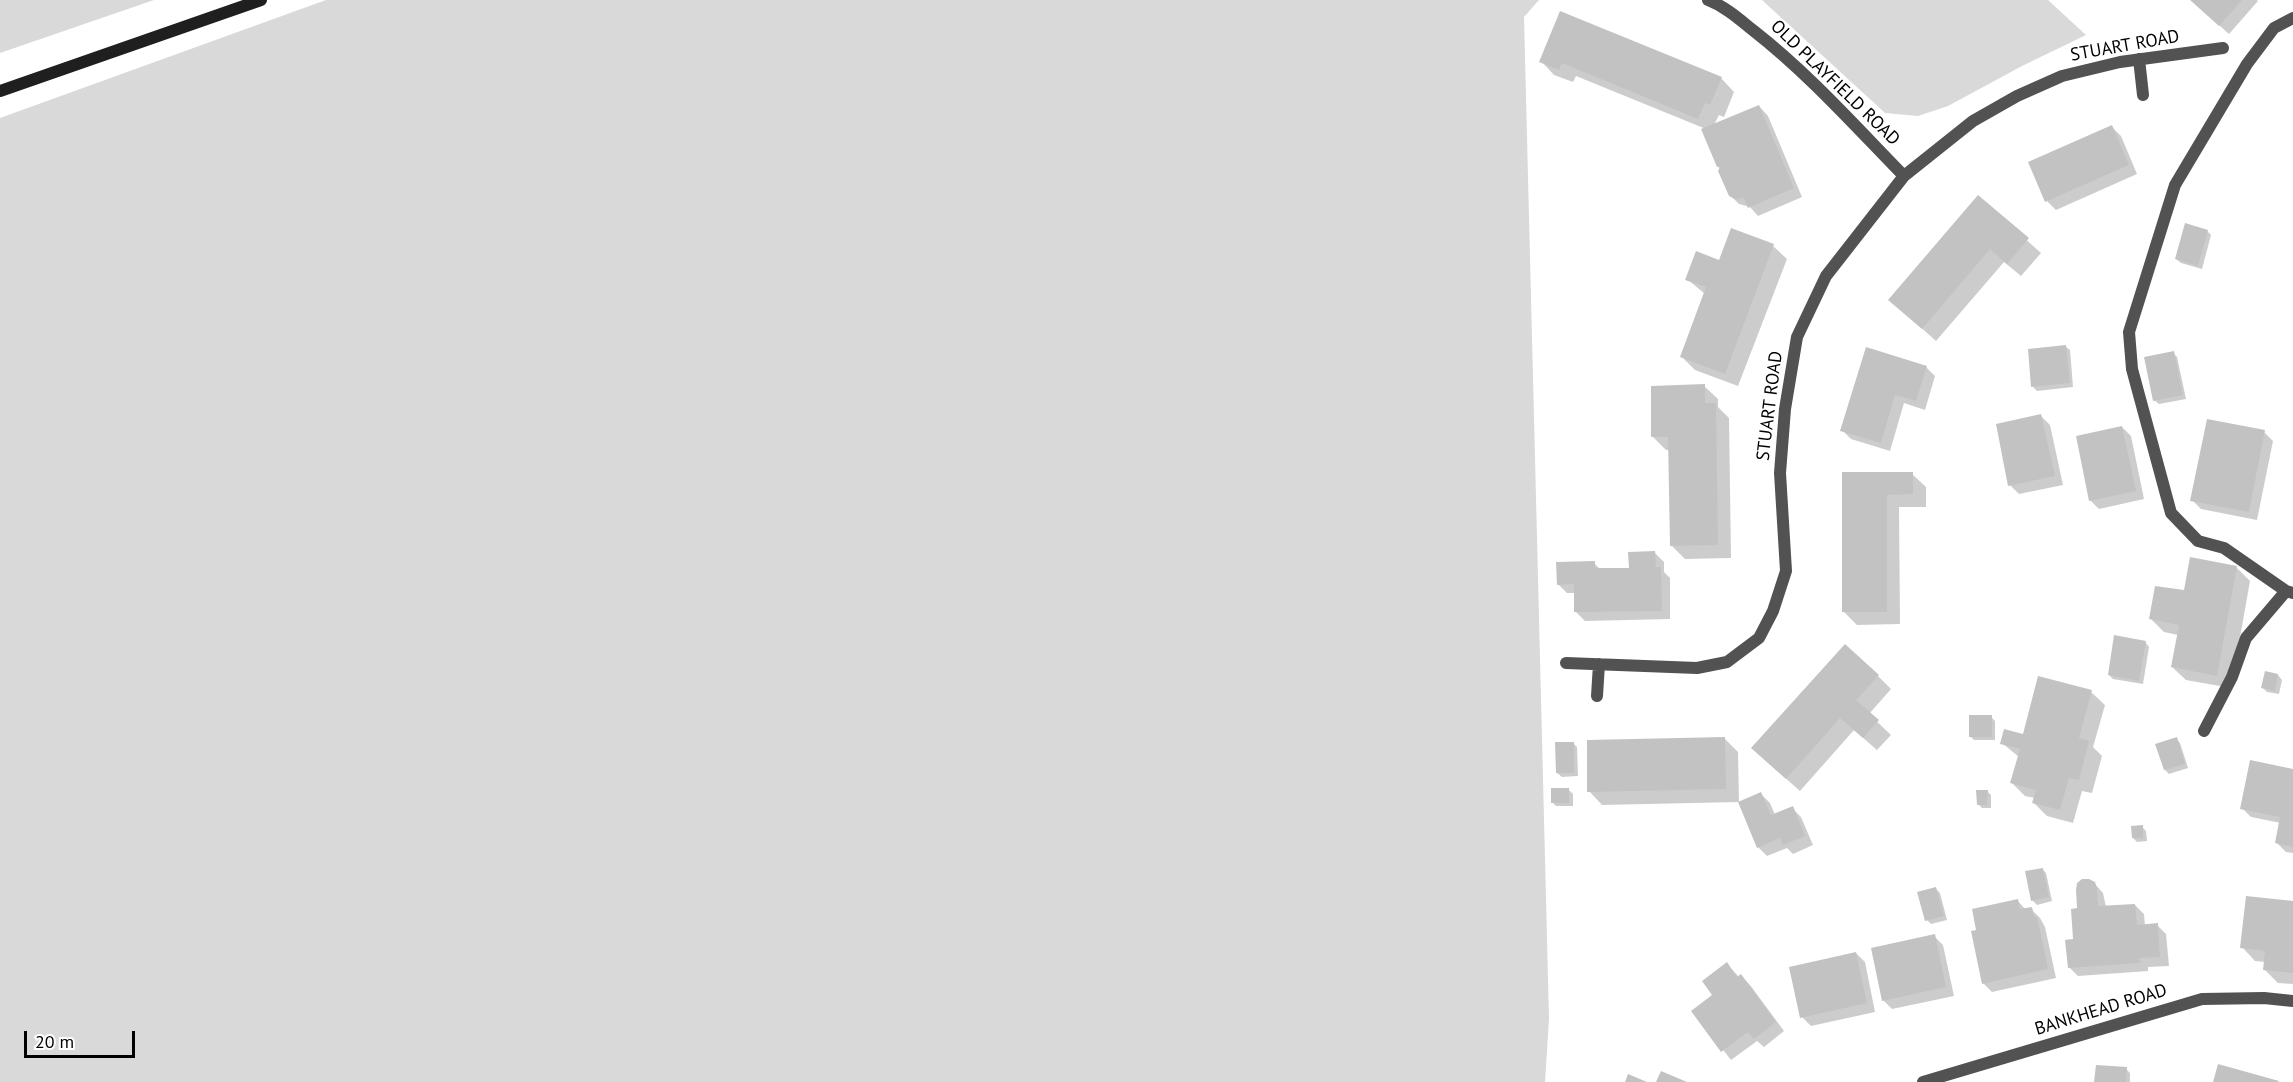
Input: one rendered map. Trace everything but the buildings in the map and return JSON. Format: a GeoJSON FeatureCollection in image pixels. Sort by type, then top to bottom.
{"type":"FeatureCollection","features":[{"type":"Feature","properties":{"kind":"street"},"geometry":{"type":"LineString","coordinates":[[0,91],[261,0]]}},
{"type":"Feature","properties":{"kind":"street","name":"OLD PLAYFIELD ROAD"},"geometry":{"type":"LineString","coordinates":[[1708,0],[1721,5],[1792,63],[1904,176]]}},
{"type":"Feature","properties":{"kind":"street"},"geometry":{"type":"LineString","coordinates":[[2204,731],[2232,677],[2246,638],[2290,592],[2224,548],[2198,541],[2171,513],[2132,369],[2129,333],[2175,185],[2247,64],[2274,28],[2293,18]]}},
{"type":"Feature","properties":{"kind":"street","name":"STUART ROAD"},"geometry":{"type":"LineString","coordinates":[[1566,663],[1697,668],[1726,662],[1759,638],[1773,611],[1785,571],[1780,473],[1785,409],[1797,337],[1826,276],[1904,176],[1972,121],[2017,96],[2062,76],[2139,59],[2223,48]]}},
{"type":"Feature","properties":{"kind":"street"},"geometry":{"type":"LineString","coordinates":[[2139,59],[2143,95]]}},
{"type":"Feature","properties":{"kind":"street"},"geometry":{"type":"LineString","coordinates":[[1597,696],[1599,664]]}},
{"type":"Feature","properties":{"kind":"street","name":"BANKHEAD ROAD"},"geometry":{"type":"LineString","coordinates":[[1923,1082],[2202,999],[2264,998],[2293,1001]]}},
{"type":"Feature","properties":{"kind":"shaded area"},"geometry":{"type":"Polygon","coordinates":[[[0,0],[154,0],[0,53],[0,0]]]}},
{"type":"Feature","properties":{"kind":"shaded area"},"geometry":{"type":"Polygon","coordinates":[[[326,0],[1539,0],[1524,17],[1549,1019],[1545,1082],[0,1082],[0,118],[326,0]]]}},
{"type":"Feature","properties":{"kind":"shaded area"},"geometry":{"type":"Polygon","coordinates":[[[1762,0],[2048,0],[2086,35],[1948,106],[1918,116],[1885,113],[1762,0]]]}}]}
